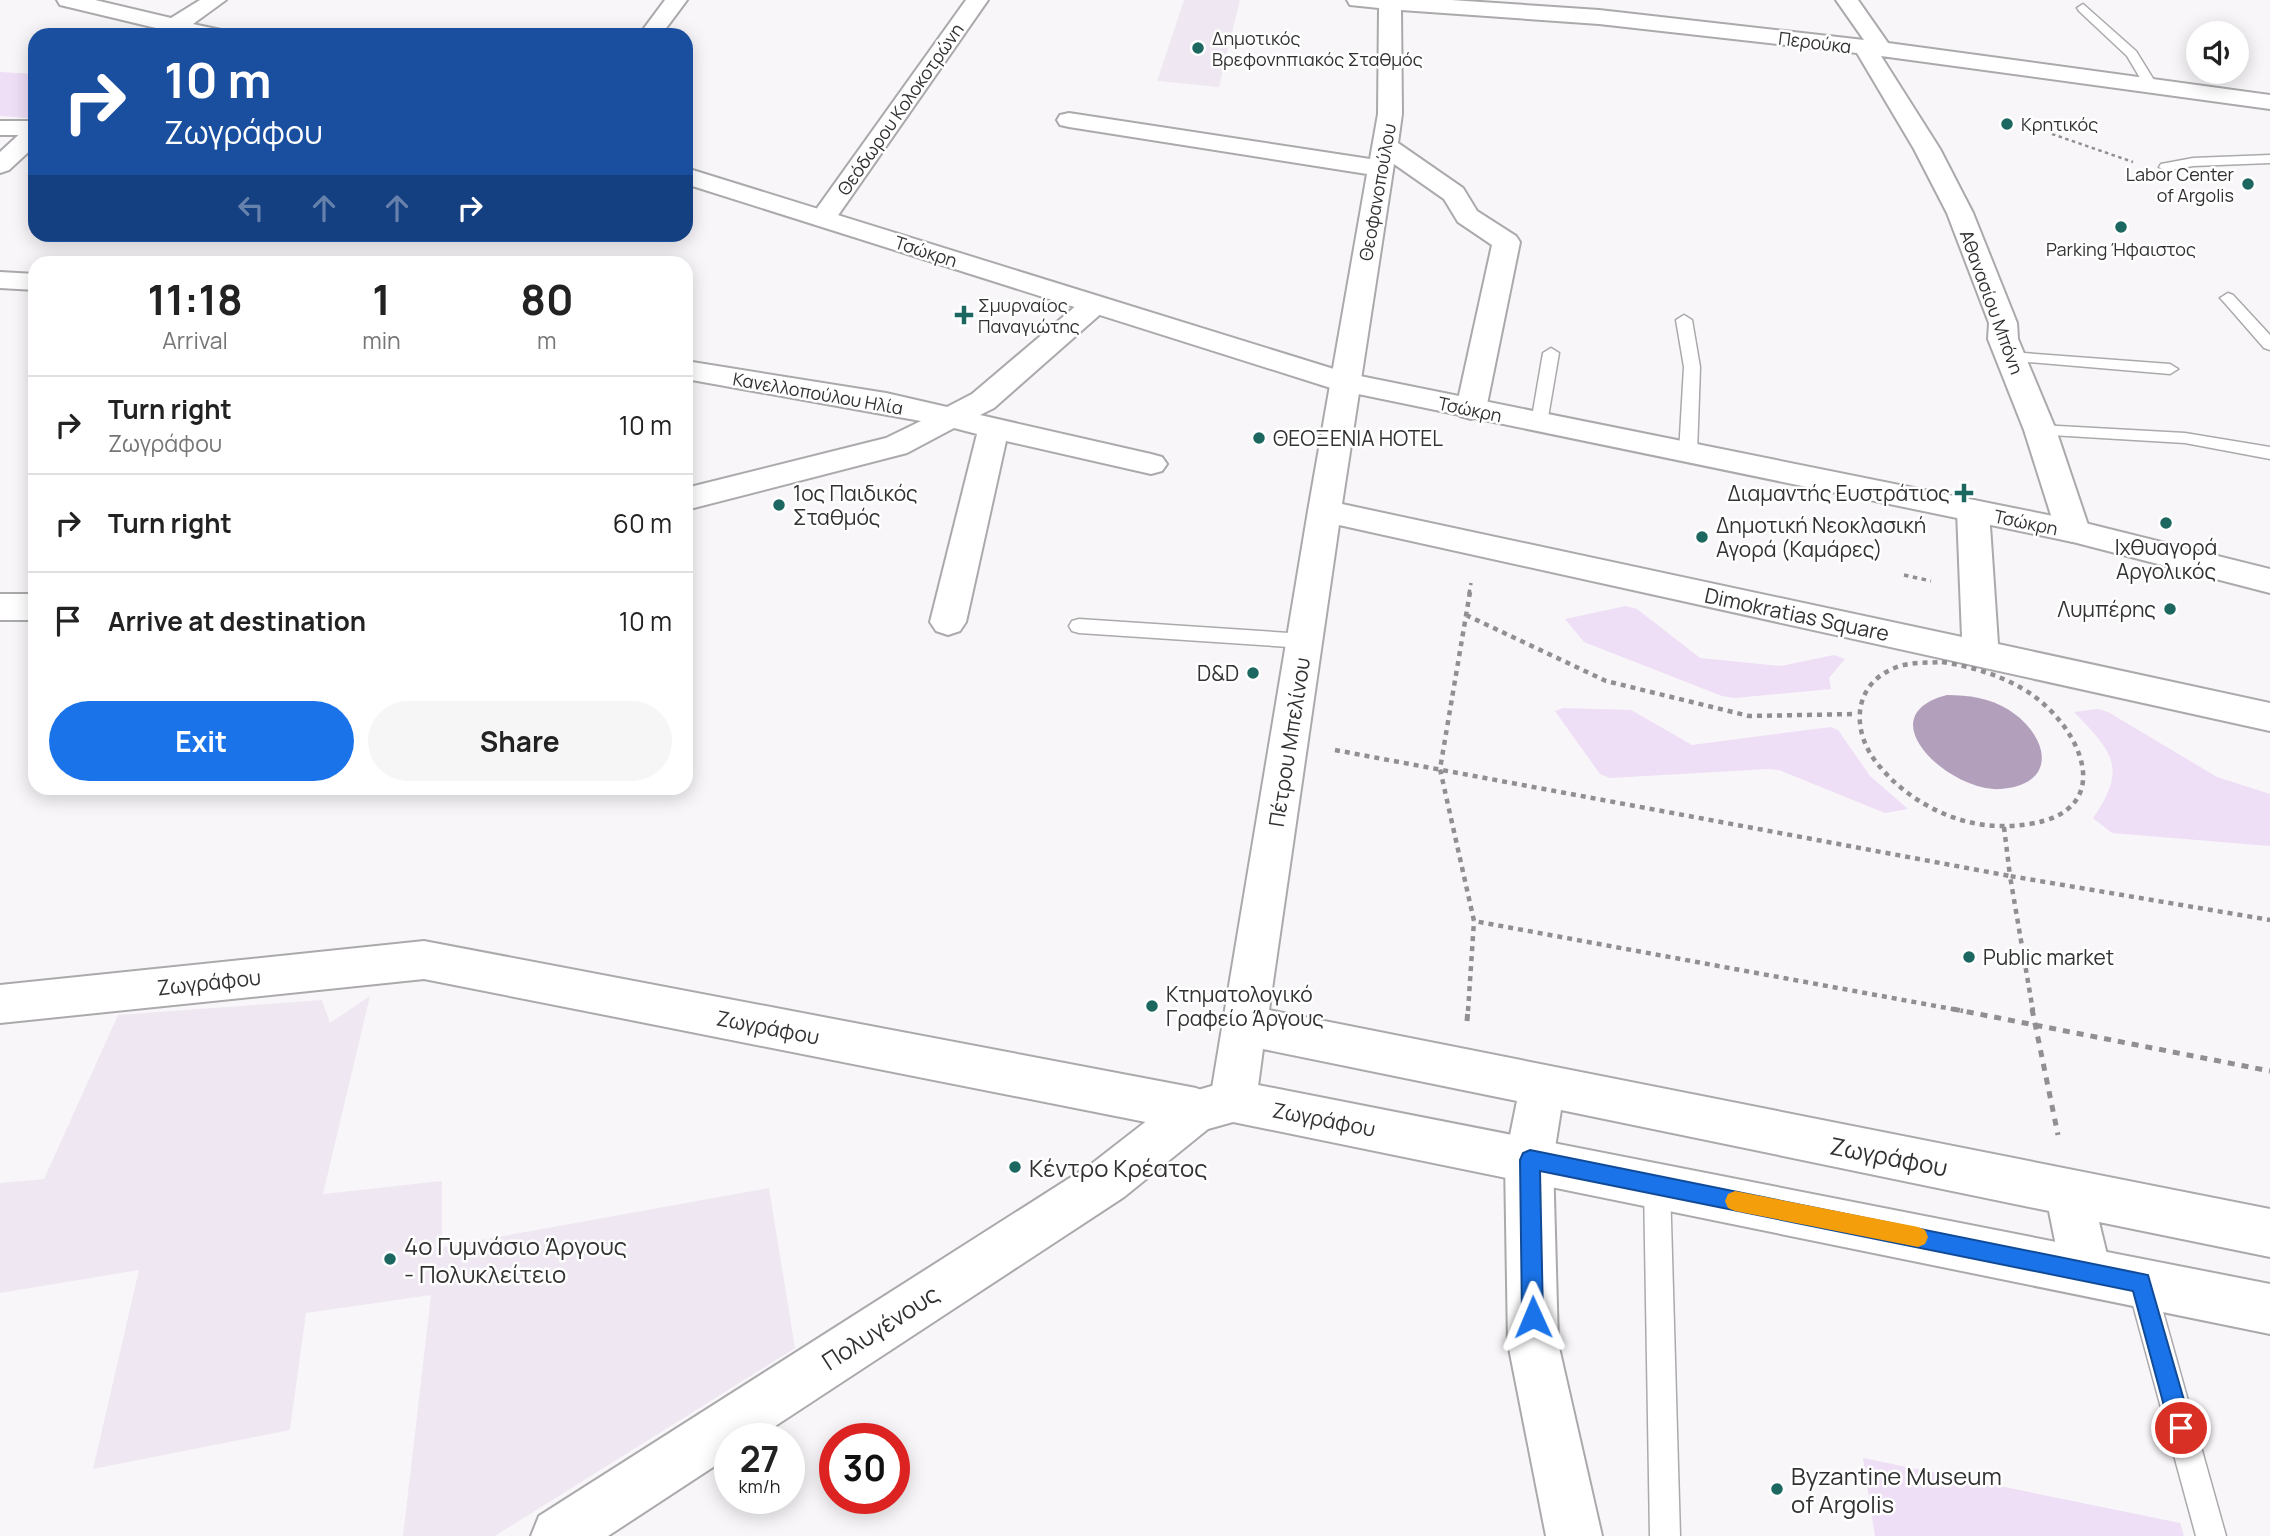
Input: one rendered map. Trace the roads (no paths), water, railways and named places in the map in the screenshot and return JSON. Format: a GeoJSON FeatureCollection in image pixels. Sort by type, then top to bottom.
{"type":"FeatureCollection","features":[{"type":"Feature","properties":{"kind":"street"},"geometry":{"type":"LineString","coordinates":[[68,0],[165,28]]}},
{"type":"Feature","properties":{"kind":"street"},"geometry":{"type":"LineString","coordinates":[[170,28],[215,0]]}},
{"type":"Feature","properties":{"kind":"street"},"geometry":{"type":"LineString","coordinates":[[655,28],[676,0]]}},
{"type":"Feature","properties":{"kind":"street","name":"Θεόδωρου Κολοκοτρώνη"},"geometry":{"type":"LineString","coordinates":[[823,218],[977,0]]}},
{"type":"Feature","properties":{"kind":"street","name":"Περούκα"},"geometry":{"type":"LineString","coordinates":[[1358,0],[1597,9],[2270,102]]}},
{"type":"Feature","properties":{"kind":"street","name":"Αθανασίου Μπόνη"},"geometry":{"type":"LineString","coordinates":[[1847,0],[1960,213],[2003,323],[2003,339],[2040,430],[2073,531]]}},
{"type":"Feature","properties":{"kind":"street","name":"Θεοφανοπούλου"},"geometry":{"type":"LineString","coordinates":[[1345,382],[1390,114],[1390,1]]}},
{"type":"Feature","properties":{"kind":"street"},"geometry":{"type":"LineString","coordinates":[[1069,120],[1382,156],[1454,194],[1468,216],[1506,242],[1471,409]]}},
{"type":"Feature","properties":{"kind":"street"},"geometry":{"type":"LineString","coordinates":[[0,128],[28,130]]}},
{"type":"Feature","properties":{"kind":"street"},"geometry":{"type":"LineString","coordinates":[[0,165],[28,138]]}},
{"type":"Feature","properties":{"kind":"street","name":"Τσώκρη"},"geometry":{"type":"LineString","coordinates":[[693,178],[1345,382],[2073,531],[2270,581]]}},
{"type":"Feature","properties":{"kind":"street"},"geometry":{"type":"LineString","coordinates":[[0,280],[28,282]]}},
{"type":"Feature","properties":{"kind":"street"},"geometry":{"type":"LineString","coordinates":[[693,497],[896,446],[983,401],[1094,304]]}},
{"type":"Feature","properties":{"kind":"street","name":"Κανελλοπούλου Ηλία"},"geometry":{"type":"LineString","coordinates":[[693,371],[886,403],[1150,464]]}},
{"type":"Feature","properties":{"kind":"street","name":"Πέτρου Μπελίνου"},"geometry":{"type":"LineString","coordinates":[[1214,1105],[1245,1025],[1345,382]]}},
{"type":"Feature","properties":{"kind":"street"},"geometry":{"type":"LineString","coordinates":[[948,622],[994,428]]}},
{"type":"Feature","properties":{"kind":"street","name":"Dimokratias Square"},"geometry":{"type":"LineString","coordinates":[[1324,511],[2270,717]]}},
{"type":"Feature","properties":{"kind":"street"},"geometry":{"type":"LineString","coordinates":[[1973,511],[1981,654]]}},
{"type":"Feature","properties":{"kind":"street"},"geometry":{"type":"LineString","coordinates":[[0,607],[28,607]]}},
{"type":"Feature","properties":{"kind":"street","name":"Ζωγράφου"},"geometry":{"type":"LineString","coordinates":[[0,1004],[424,960],[1214,1105],[1530,1160],[2270,1308]]}},
{"type":"Feature","properties":{"kind":"street","name":"Ζωγράφου"},"geometry":{"type":"LineString","coordinates":[[1245,1025],[2270,1233]]}},
{"type":"Feature","properties":{"kind":"street"},"geometry":{"type":"LineString","coordinates":[[1543,1086],[1530,1160],[1534,1343],[1574,1536]]}},
{"type":"Feature","properties":{"kind":"street","name":"Πολυγένους"},"geometry":{"type":"LineString","coordinates":[[559,1536],[1107,1181],[1214,1105]]}},
{"type":"Feature","properties":{"kind":"street"},"geometry":{"type":"LineString","coordinates":[[2069,1193],[2087,1271]]}},
{"type":"Feature","properties":{"kind":"lane"},"geometry":{"type":"LineString","coordinates":[[2083,8],[2132,54],[2151,85]]}},
{"type":"Feature","properties":{"kind":"lane"},"geometry":{"type":"LineString","coordinates":[[2166,167],[2193,162],[2270,159]]}},
{"type":"Feature","properties":{"kind":"lane"},"geometry":{"type":"LineString","coordinates":[[2228,298],[2270,345]]}},
{"type":"Feature","properties":{"kind":"lane"},"geometry":{"type":"LineString","coordinates":[[1684,320],[1692,367],[1688,453]]}},
{"type":"Feature","properties":{"kind":"lane"},"geometry":{"type":"LineString","coordinates":[[1539,423],[1550,353]]}},
{"type":"Feature","properties":{"kind":"lane"},"geometry":{"type":"LineString","coordinates":[[2010,357],[2170,369]]}},
{"type":"Feature","properties":{"kind":"lane"},"geometry":{"type":"LineString","coordinates":[[2040,430],[2185,438],[2270,453]]}},
{"type":"Feature","properties":{"kind":"lane"},"geometry":{"type":"LineString","coordinates":[[1079,626],[1304,642]]}},
{"type":"Feature","properties":{"kind":"lane"},"geometry":{"type":"LineString","coordinates":[[1657,1185],[1665,1536]]}},
{"type":"Feature","properties":{"kind":"lane"},"geometry":{"type":"LineString","coordinates":[[2141,1283],[2211,1536]]}},
{"type":"Feature","properties":{"kind":"place","name":"Δημοτικός Βρεφονηπιακός Σταθμός"},"geometry":{"type":"Point","coordinates":[1198,48]}},
{"type":"Feature","properties":{"kind":"place","name":"Κρητικός"},"geometry":{"type":"Point","coordinates":[2007,124]}},
{"type":"Feature","properties":{"kind":"place","name":"Labor Center of Argolis"},"geometry":{"type":"Point","coordinates":[2248,184]}},
{"type":"Feature","properties":{"kind":"place","name":"Parking Ήφαιστος"},"geometry":{"type":"Point","coordinates":[2121,227]}},
{"type":"Feature","properties":{"kind":"place","name":"Σμυρναίος Παναγιώτης"},"geometry":{"type":"Point","coordinates":[964,315]}},
{"type":"Feature","properties":{"kind":"place","name":"ΘΕΟΞΕΝΙΑ HOTEL"},"geometry":{"type":"Point","coordinates":[1259,438]}},
{"type":"Feature","properties":{"kind":"place","name":"Διαμαντής Ευστράτιος"},"geometry":{"type":"Point","coordinates":[1964,493]}},
{"type":"Feature","properties":{"kind":"place","name":"1ος Παιδικός Σταθμός"},"geometry":{"type":"Point","coordinates":[779,505]}},
{"type":"Feature","properties":{"kind":"place","name":"Ιχθυαγορά Αργολικός"},"geometry":{"type":"Point","coordinates":[2166,523]}},
{"type":"Feature","properties":{"kind":"place","name":"Δημοτική Νεοκλασική Αγορά (Καμάρες)"},"geometry":{"type":"Point","coordinates":[1702,537]}},
{"type":"Feature","properties":{"kind":"place","name":"Λυμπέρης"},"geometry":{"type":"Point","coordinates":[2170,609]}},
{"type":"Feature","properties":{"kind":"place","name":"D&D"},"geometry":{"type":"Point","coordinates":[1253,673]}},
{"type":"Feature","properties":{"kind":"place","name":"Public market"},"geometry":{"type":"Point","coordinates":[1969,957]}},
{"type":"Feature","properties":{"kind":"place","name":"Κτηματολογικό Γραφείο Άργους"},"geometry":{"type":"Point","coordinates":[1152,1006]}},
{"type":"Feature","properties":{"kind":"place","name":"Κέντρο Κρέατος"},"geometry":{"type":"Point","coordinates":[1015,1167]}},
{"type":"Feature","properties":{"kind":"place","name":"4ο Γυμνάσιο Άργους - Πολυκλείτειο"},"geometry":{"type":"Point","coordinates":[390,1259]}},
{"type":"Feature","properties":{"kind":"place","name":"Byzantine Museum of Argolis"},"geometry":{"type":"Point","coordinates":[1777,1489]}}]}
